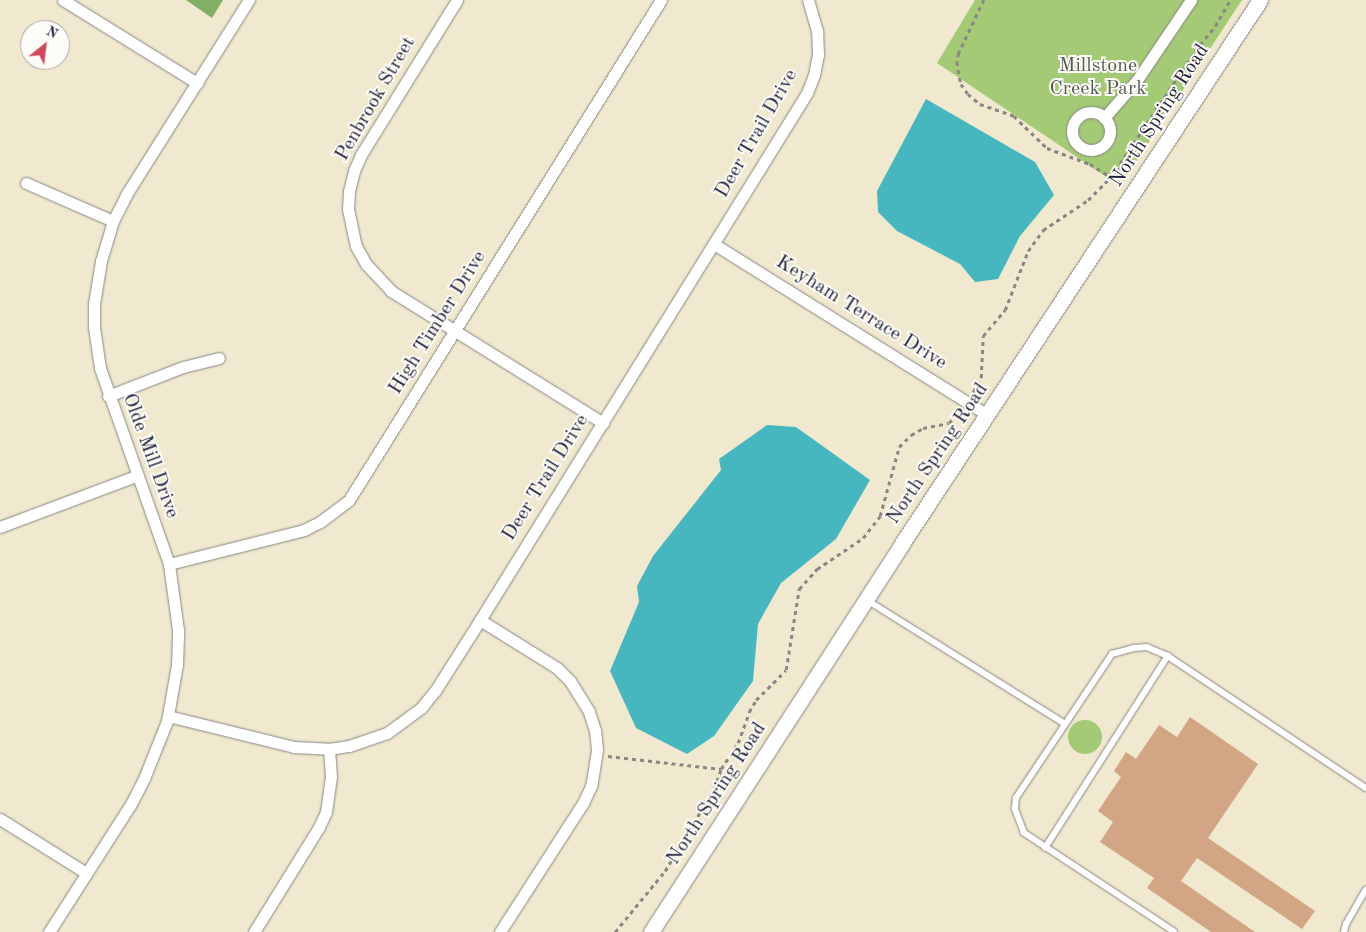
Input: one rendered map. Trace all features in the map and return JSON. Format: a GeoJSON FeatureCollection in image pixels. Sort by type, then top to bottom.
{"type":"FeatureCollection","features":[{"type":"Feature","properties":{"kind":"main road","name":"North Spring Road"},"geometry":{"type":"LineString","coordinates":[[651,932],[1260,0]]}},
{"type":"Feature","properties":{"kind":"street"},"geometry":{"type":"LineString","coordinates":[[63,0],[197,83]]}},
{"type":"Feature","properties":{"kind":"street","name":"Olde Mill Drive"},"geometry":{"type":"LineString","coordinates":[[49,932],[131,804],[145,776],[168,716],[177,665],[178,630],[169,564],[108,396],[100,368],[94,327],[94,304],[100,260],[113,221],[126,195],[249,0]]}},
{"type":"Feature","properties":{"kind":"street","name":"Penbrook Street"},"geometry":{"type":"LineString","coordinates":[[457,0],[361,155],[351,184],[348,209],[356,246],[366,264],[391,291],[603,423]]}},
{"type":"Feature","properties":{"kind":"street","name":"High Timber Drive"},"geometry":{"type":"LineString","coordinates":[[169,564],[304,530],[337,511],[360,485],[661,0]]}},
{"type":"Feature","properties":{"kind":"street","name":"Deer Trail Drive"},"geometry":{"type":"LineString","coordinates":[[168,716],[294,747],[329,749],[349,746],[386,733],[421,708],[435,691],[480,620],[807,93],[814,75],[818,55],[817,31],[808,0]]}},
{"type":"Feature","properties":{"kind":"street"},"geometry":{"type":"LineString","coordinates":[[1104,118],[1137,80],[1191,0]]}},
{"type":"Feature","properties":{"kind":"street"},"geometry":{"type":"LineString","coordinates":[[26,183],[113,221]]}},
{"type":"Feature","properties":{"kind":"street","name":"Keyham Terrace Drive"},"geometry":{"type":"LineString","coordinates":[[714,244],[988,414]]}},
{"type":"Feature","properties":{"kind":"street"},"geometry":{"type":"LineString","coordinates":[[108,396],[182,367],[219,358]]}},
{"type":"Feature","properties":{"kind":"street"},"geometry":{"type":"LineString","coordinates":[[0,527],[138,475]]}},
{"type":"Feature","properties":{"kind":"street"},"geometry":{"type":"LineString","coordinates":[[480,620],[557,668],[570,680],[589,712],[595,730],[596,758],[591,786],[583,803],[500,932]]}},
{"type":"Feature","properties":{"kind":"street"},"geometry":{"type":"LineString","coordinates":[[254,932],[319,827],[326,812],[331,777],[329,749]]}},
{"type":"Feature","properties":{"kind":"street"},"geometry":{"type":"LineString","coordinates":[[0,819],[86,874]]}},
{"type":"Feature","properties":{"kind":"lane"},"geometry":{"type":"LineString","coordinates":[[867,600],[1064,723]]}},
{"type":"Feature","properties":{"kind":"lane"},"geometry":{"type":"LineString","coordinates":[[1174,932],[1024,833],[1015,809],[1016,798],[1064,723],[1112,654],[1146,647],[1168,656],[1366,788]]}},
{"type":"Feature","properties":{"kind":"lane"},"geometry":{"type":"LineString","coordinates":[[1045,848],[1168,656]]}},
{"type":"Feature","properties":{"kind":"lane"},"geometry":{"type":"LineString","coordinates":[[1344,932],[1346,924],[1366,890]]}},
{"type":"Feature","properties":{"kind":"path"},"geometry":{"type":"LineString","coordinates":[[984,0],[959,53],[957,62],[961,84],[968,94],[980,104],[1014,116],[1047,148],[1090,164],[1111,177]]}},
{"type":"Feature","properties":{"kind":"path"},"geometry":{"type":"LineString","coordinates":[[616,932],[665,871],[714,789],[721,769],[738,743],[748,712],[756,700],[786,670],[799,589],[817,569],[863,538],[880,516],[899,447],[911,435],[923,428],[949,423],[968,402],[981,378],[983,336],[1005,310],[1028,251],[1043,230],[1088,200],[1111,177],[1195,51],[1215,26],[1230,0]]}},
{"type":"Feature","properties":{"kind":"path"},"geometry":{"type":"LineString","coordinates":[[596,758],[610,756],[721,769]]}},
{"type":"Feature","properties":{"kind":"green space"},"geometry":{"type":"Polygon","coordinates":[[[186,0],[223,0],[212,18],[186,0]]]}},
{"type":"Feature","properties":{"kind":"green space","name":"Millstone Creek Park"},"geometry":{"type":"Polygon","coordinates":[[[975,0],[1242,0],[1120,186],[937,63],[975,0]]]}},
{"type":"Feature","properties":{"kind":"green space"},"geometry":{"type":"Polygon","coordinates":[[[1085,720],[1097,725],[1102,737],[1097,749],[1085,754],[1073,749],[1068,737],[1073,725],[1085,720]]]}},
{"type":"Feature","properties":{"kind":"water"},"geometry":{"type":"Polygon","coordinates":[[[926,99],[1035,162],[1054,195],[1020,236],[998,279],[975,282],[960,264],[897,231],[878,212],[877,191],[926,99]]]}},
{"type":"Feature","properties":{"kind":"water"},"geometry":{"type":"Polygon","coordinates":[[[767,425],[796,427],[870,480],[836,539],[781,583],[758,624],[753,681],[714,736],[687,754],[636,728],[610,671],[639,602],[637,586],[653,556],[721,470],[719,459],[767,425]]]}},
{"type":"Feature","properties":{"kind":"building"},"geometry":{"type":"Polygon","coordinates":[[[1190,717],[1258,764],[1208,838],[1315,911],[1302,929],[1197,858],[1181,881],[1255,932],[1211,932],[1147,888],[1154,878],[1100,842],[1113,822],[1098,811],[1121,777],[1114,771],[1126,752],[1136,759],[1159,725],[1177,737],[1190,717]]]}}]}
